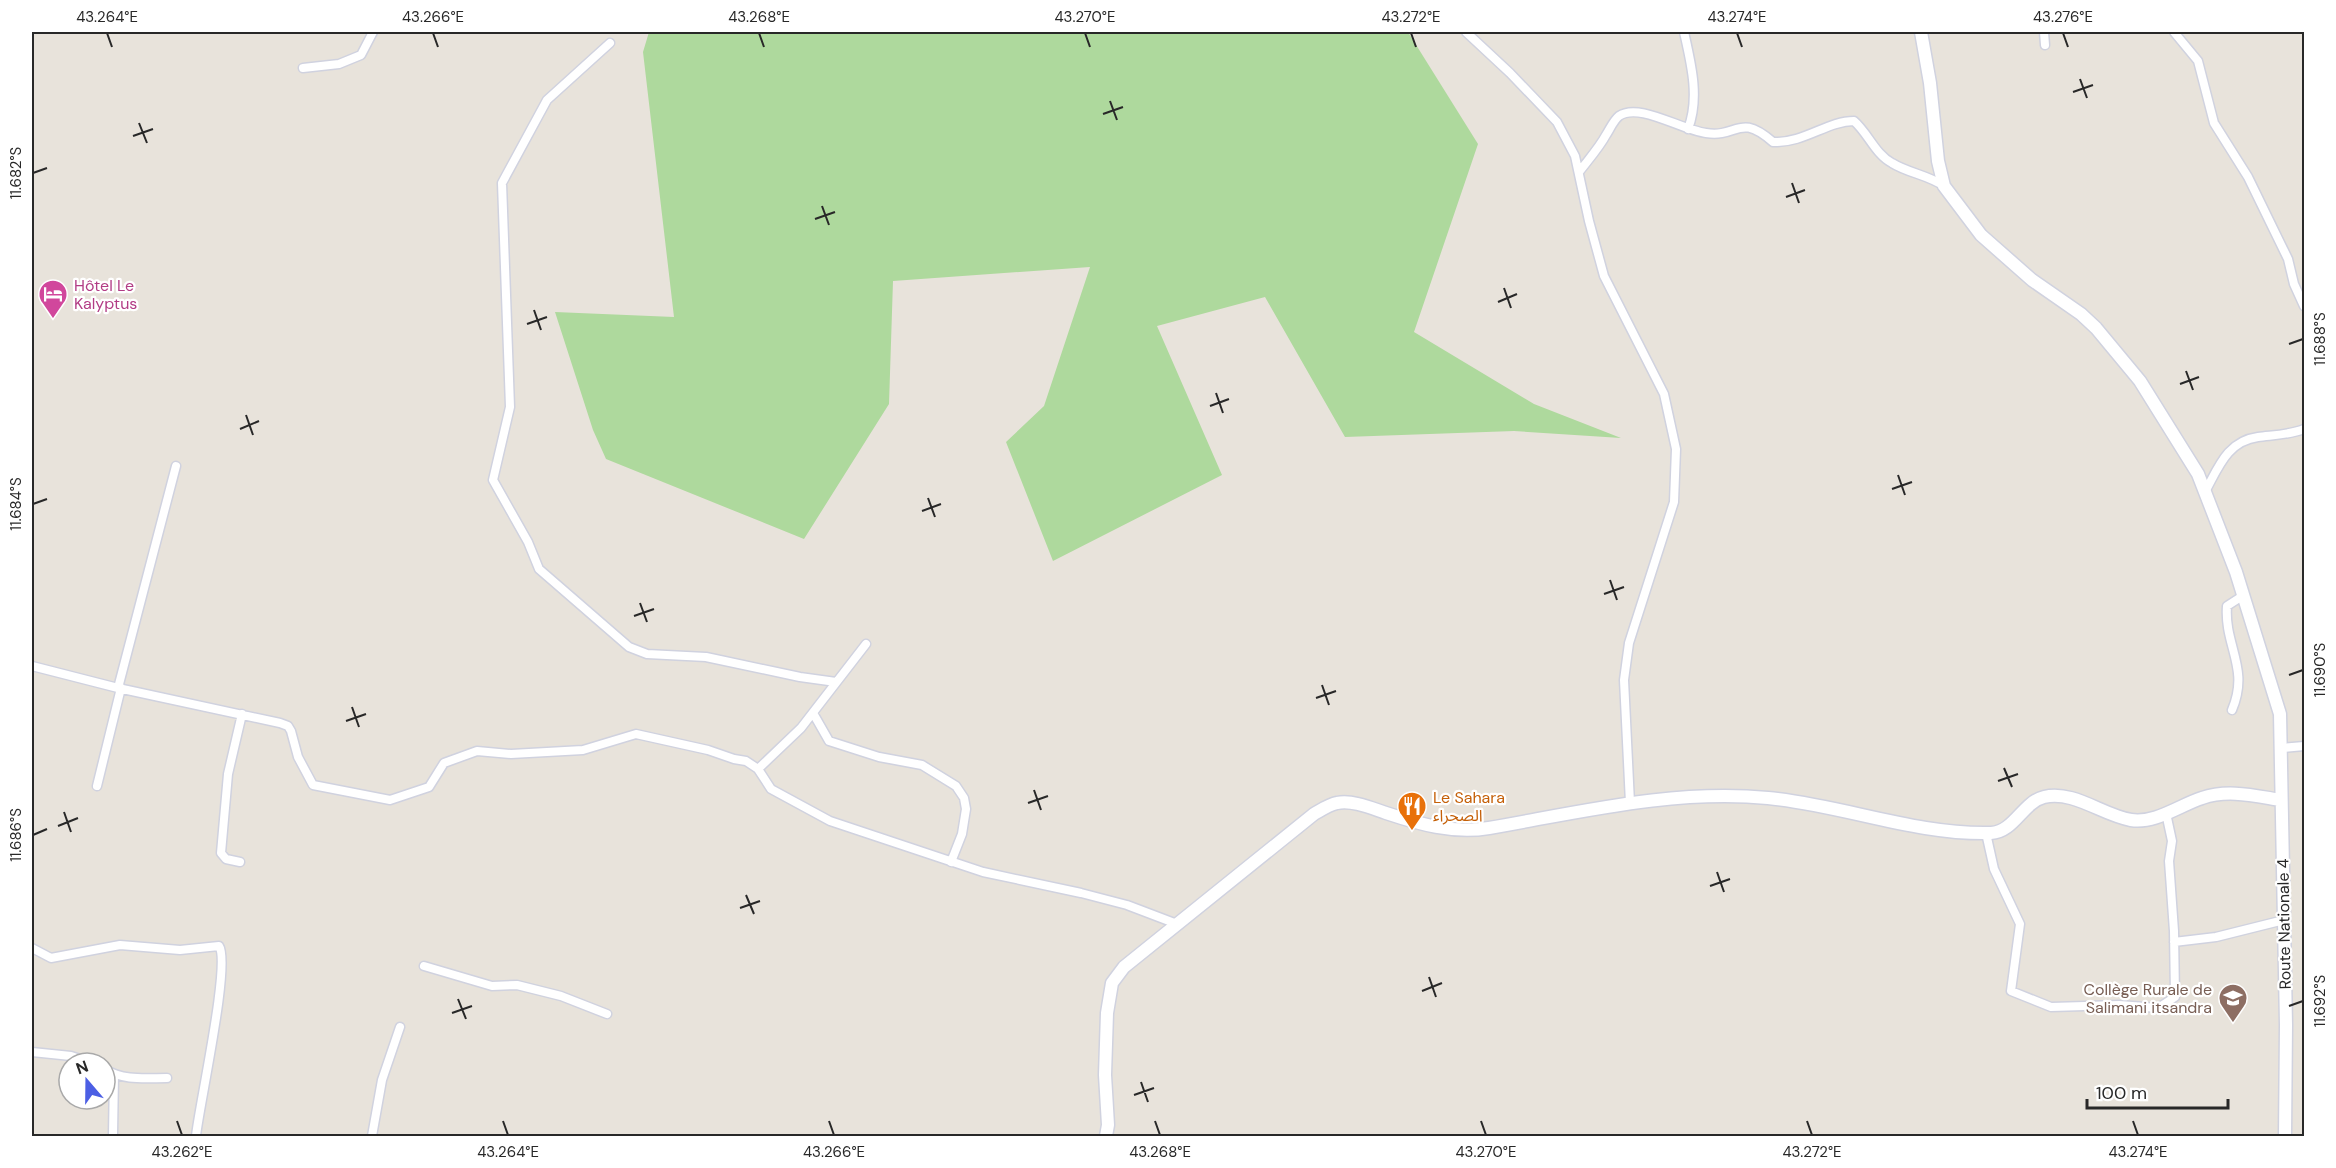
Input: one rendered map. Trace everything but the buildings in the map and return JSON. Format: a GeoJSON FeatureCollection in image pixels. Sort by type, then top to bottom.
{"type":"FeatureCollection","features":[{"type":"Feature","properties":{"kind":"main road"},"geometry":{"type":"LineString","coordinates":[[1921,32],[1930,83],[1938,161],[1944,186]]}},
{"type":"Feature","properties":{"kind":"main road","name":"Route Nationale 4"},"geometry":{"type":"LineString","coordinates":[[1944,186],[1982,235],[2032,280],[2081,314],[2096,328],[2140,381],[2206,490],[2244,594],[2280,714],[2285,1137]]}},
{"type":"Feature","properties":{"kind":"main road"},"geometry":{"type":"LineString","coordinates":[[1106,1137],[1108,1125],[1105,1075],[1107,1013],[1112,983],[1124,967],[1177,924],[1314,814],[1336,802],[1358,804],[1428,826],[1473,831],[1664,799],[1717,796],[1767,798],[1812,804],[1939,831],[1995,833],[2011,824],[2025,809],[2040,798],[2047,796],[2066,797],[2132,820],[2156,817],[2204,797],[2237,792],[2281,800]]}},
{"type":"Feature","properties":{"kind":"street"},"geometry":{"type":"LineString","coordinates":[[303,68],[339,64],[361,55],[373,32]]}},
{"type":"Feature","properties":{"kind":"street"},"geometry":{"type":"LineString","coordinates":[[1467,32],[1557,122],[1575,156],[1604,276],[1664,394],[1676,449],[1674,502],[1629,643],[1624,680],[1630,803]]}},
{"type":"Feature","properties":{"kind":"street"},"geometry":{"type":"LineString","coordinates":[[1684,32],[1693,81],[1693,118],[1688,129]]}},
{"type":"Feature","properties":{"kind":"street"},"geometry":{"type":"LineString","coordinates":[[2044,32],[2045,45]]}},
{"type":"Feature","properties":{"kind":"street"},"geometry":{"type":"LineString","coordinates":[[2174,32],[2198,61],[2214,123],[2257,196],[2288,260],[2294,284],[2304,306]]}},
{"type":"Feature","properties":{"kind":"street"},"geometry":{"type":"LineString","coordinates":[[610,43],[547,100],[502,183],[510,407],[493,480],[528,542],[539,569],[629,647],[647,654],[706,657],[800,677],[836,682]]}},
{"type":"Feature","properties":{"kind":"street"},"geometry":{"type":"LineString","coordinates":[[1579,172],[1618,116],[1644,111],[1688,129],[1723,134],[1736,127],[1748,126],[1764,134],[1773,142],[1789,142],[1843,121],[1854,121],[1866,132],[1879,153],[1892,163],[1933,178],[1944,186]]}},
{"type":"Feature","properties":{"kind":"street"},"geometry":{"type":"LineString","coordinates":[[2206,490],[2219,464],[2238,443],[2257,437],[2285,435],[2304,429]]}},
{"type":"Feature","properties":{"kind":"street"},"geometry":{"type":"LineString","coordinates":[[97,786],[119,688],[176,466]]}},
{"type":"Feature","properties":{"kind":"street"},"geometry":{"type":"LineString","coordinates":[[2232,710],[2238,695],[2240,675],[2226,619],[2226,606],[2244,594]]}},
{"type":"Feature","properties":{"kind":"street"},"geometry":{"type":"LineString","coordinates":[[758,769],[801,728],[866,644]]}},
{"type":"Feature","properties":{"kind":"street"},"geometry":{"type":"LineString","coordinates":[[32,666],[288,726],[298,757],[313,785],[390,800],[429,787],[444,763],[477,751],[511,754],[583,750],[636,734],[708,750],[746,761],[758,769],[771,789],[830,821],[983,872],[1127,905],[1177,924]]}},
{"type":"Feature","properties":{"kind":"street"},"geometry":{"type":"LineString","coordinates":[[813,713],[829,741],[879,757],[921,765],[956,786],[964,798],[966,809],[962,834],[951,862]]}},
{"type":"Feature","properties":{"kind":"street"},"geometry":{"type":"LineString","coordinates":[[240,862],[226,859],[221,853],[228,774],[242,714]]}},
{"type":"Feature","properties":{"kind":"street"},"geometry":{"type":"LineString","coordinates":[[2282,748],[2304,746]]}},
{"type":"Feature","properties":{"kind":"street"},"geometry":{"type":"LineString","coordinates":[[1986,832],[1994,869],[2020,924],[2012,991],[2051,1006],[2120,1005],[2158,1008],[2175,997],[2169,861],[2172,841],[2166,813]]}},
{"type":"Feature","properties":{"kind":"street"},"geometry":{"type":"LineString","coordinates":[[2174,942],[2216,937],[2284,920]]}},
{"type":"Feature","properties":{"kind":"street"},"geometry":{"type":"LineString","coordinates":[[32,948],[51,958],[120,945],[180,950],[219,946],[223,951],[222,978],[196,1137]]}},
{"type":"Feature","properties":{"kind":"street"},"geometry":{"type":"LineString","coordinates":[[424,966],[492,986],[518,985],[561,996],[607,1014]]}},
{"type":"Feature","properties":{"kind":"street"},"geometry":{"type":"LineString","coordinates":[[372,1137],[382,1080],[400,1027]]}},
{"type":"Feature","properties":{"kind":"street"},"geometry":{"type":"LineString","coordinates":[[32,1052],[57,1055]]}},
{"type":"Feature","properties":{"kind":"street"},"geometry":{"type":"LineString","coordinates":[[117,1076],[167,1078]]}},
{"type":"Feature","properties":{"kind":"street"},"geometry":{"type":"LineString","coordinates":[[113,1111],[113,1134]]}},
{"type":"Feature","properties":{"kind":"green space"},"geometry":{"type":"Polygon","coordinates":[[[649,32],[1408,32],[1478,144],[1414,332],[1534,404],[1621,438],[1514,431],[1345,437],[1265,297],[1157,326],[1222,475],[1053,561],[1006,442],[1044,406],[1090,267],[893,281],[889,404],[804,539],[606,459],[593,430],[555,312],[674,317],[643,52],[649,32]]]}},
{"type":"Feature","properties":{"kind":"place","name":"Hôtel Le Kalyptus"},"geometry":{"type":"Point","coordinates":[53,320]}},
{"type":"Feature","properties":{"kind":"place","name":"Le Sahara الصحراء"},"geometry":{"type":"Point","coordinates":[1412,832]}},
{"type":"Feature","properties":{"kind":"place","name":"Collège Rurale de Salimani itsandra"},"geometry":{"type":"Point","coordinates":[2233,1024]}}]}
